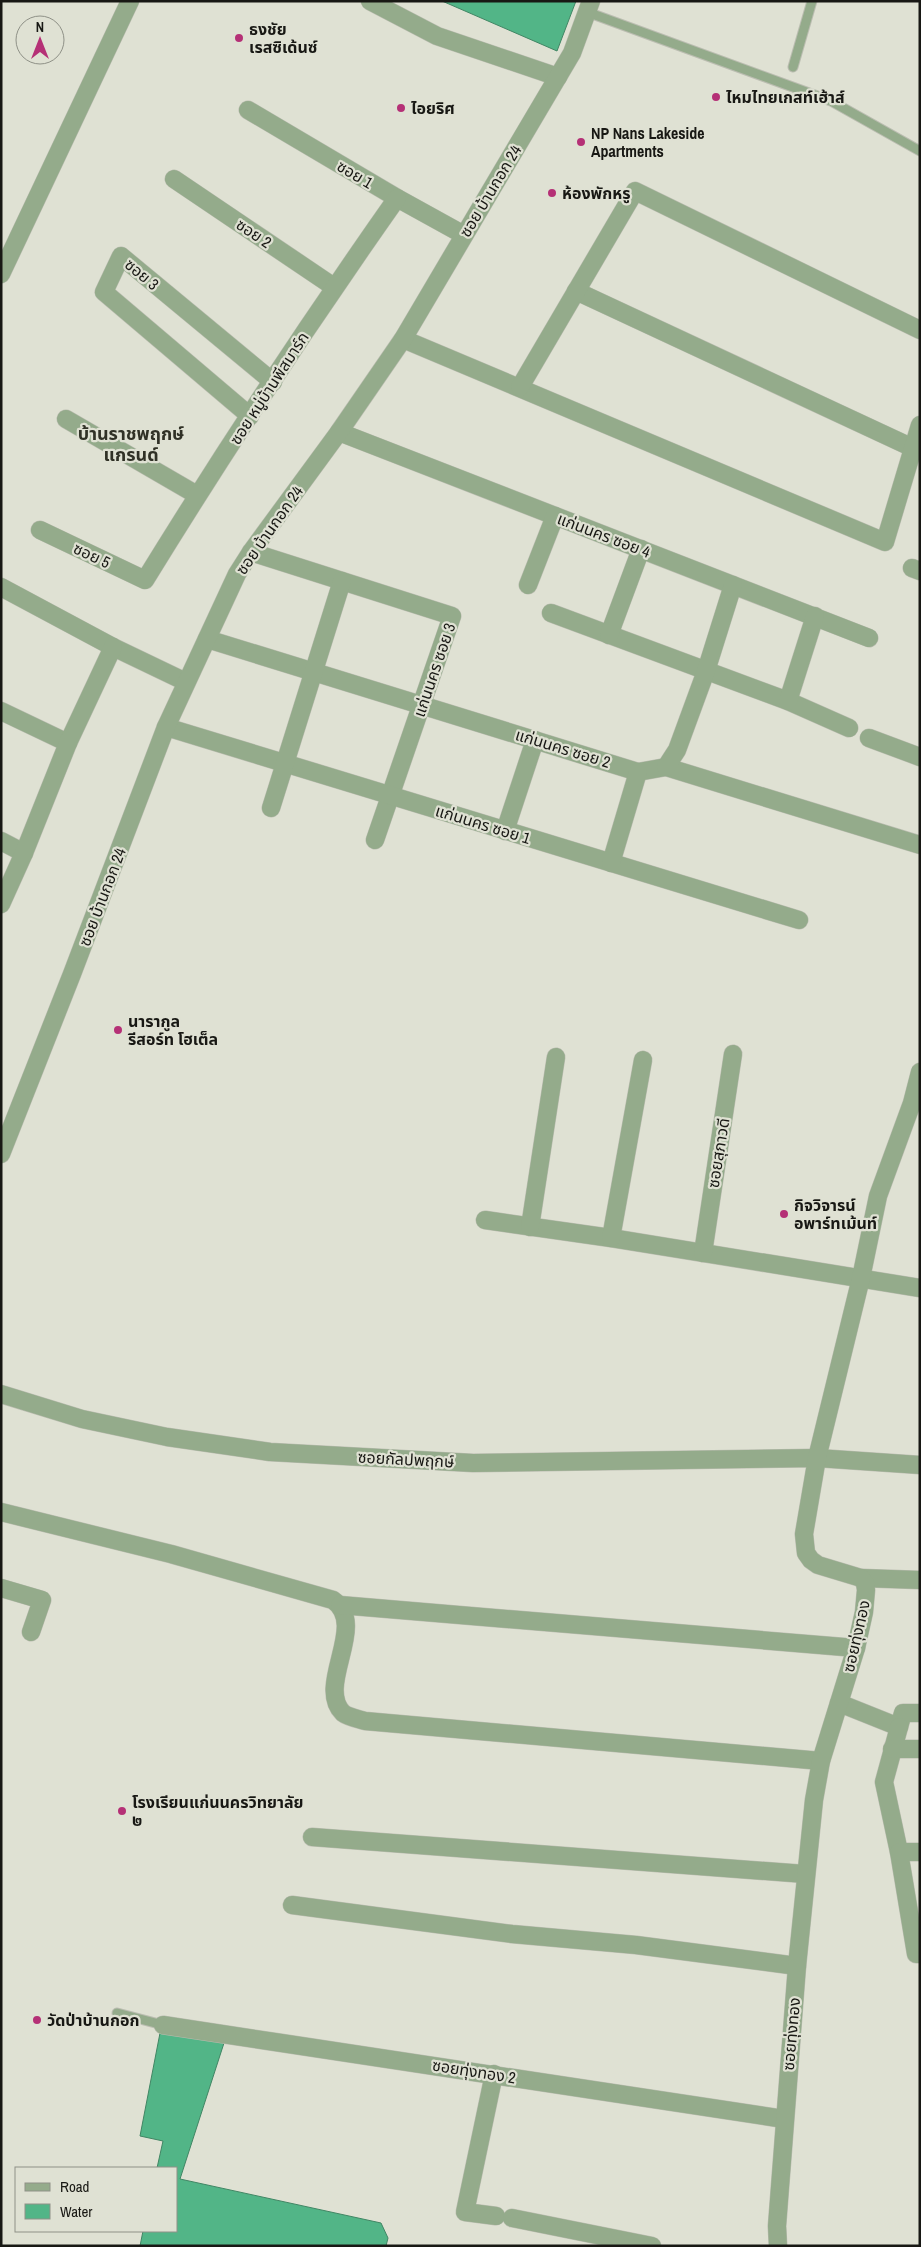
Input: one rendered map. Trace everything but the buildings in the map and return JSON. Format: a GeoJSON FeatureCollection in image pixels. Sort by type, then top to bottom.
{"type":"FeatureCollection","features":[{"type":"Feature","properties":{"kind":"street"},"geometry":{"type":"LineString","coordinates":[[1,274],[130,1]]}},
{"type":"Feature","properties":{"kind":"street"},"geometry":{"type":"LineString","coordinates":[[370,1],[438,36],[558,77]]}},
{"type":"Feature","properties":{"kind":"street","name":"ซอย บ้านกอก 24"},"geometry":{"type":"LineString","coordinates":[[1,1154],[166,727],[237,574],[403,339],[572,53],[589,7]]}},
{"type":"Feature","properties":{"kind":"street","name":"ซอย 1"},"geometry":{"type":"LineString","coordinates":[[248,110],[397,198],[464,235]]}},
{"type":"Feature","properties":{"kind":"street","name":"ซอย 2"},"geometry":{"type":"LineString","coordinates":[[174,179],[334,288]]}},
{"type":"Feature","properties":{"kind":"street"},"geometry":{"type":"LineString","coordinates":[[520,387],[635,191],[920,330]]}},
{"type":"Feature","properties":{"kind":"street","name":"ซอย หมู่บ้านพีสมาร์ก"},"geometry":{"type":"LineString","coordinates":[[145,580],[197,495],[334,288],[397,198]]}},
{"type":"Feature","properties":{"kind":"street","name":"ซอย 3"},"geometry":{"type":"LineString","coordinates":[[250,416],[104,292],[121,256],[273,382]]}},
{"type":"Feature","properties":{"kind":"street"},"geometry":{"type":"LineString","coordinates":[[576,291],[913,448]]}},
{"type":"Feature","properties":{"kind":"street"},"geometry":{"type":"LineString","coordinates":[[403,339],[885,542],[920,425]]}},
{"type":"Feature","properties":{"kind":"street"},"geometry":{"type":"LineString","coordinates":[[66,419],[197,495]]}},
{"type":"Feature","properties":{"kind":"street","name":"แก่นนคร ซอย 4"},"geometry":{"type":"LineString","coordinates":[[339,432],[869,638]]}},
{"type":"Feature","properties":{"kind":"street"},"geometry":{"type":"LineString","coordinates":[[528,585],[555,516]]}},
{"type":"Feature","properties":{"kind":"street","name":"ซอย 5"},"geometry":{"type":"LineString","coordinates":[[40,530],[145,580]]}},
{"type":"Feature","properties":{"kind":"street"},"geometry":{"type":"LineString","coordinates":[[609,635],[641,549]]}},
{"type":"Feature","properties":{"kind":"street","name":"แก่นนคร ซอย 3"},"geometry":{"type":"LineString","coordinates":[[251,552],[452,616],[375,840]]}},
{"type":"Feature","properties":{"kind":"street"},"geometry":{"type":"LineString","coordinates":[[271,808],[342,581]]}},
{"type":"Feature","properties":{"kind":"street"},"geometry":{"type":"LineString","coordinates":[[666,767],[676,750],[706,671],[733,585]]}},
{"type":"Feature","properties":{"kind":"street"},"geometry":{"type":"LineString","coordinates":[[1,587],[113,647],[186,682]]}},
{"type":"Feature","properties":{"kind":"street"},"geometry":{"type":"LineString","coordinates":[[551,613],[788,701],[850,728]]}},
{"type":"Feature","properties":{"kind":"street"},"geometry":{"type":"LineString","coordinates":[[788,701],[815,616]]}},
{"type":"Feature","properties":{"kind":"street","name":"แก่นนคร ซอย 2"},"geometry":{"type":"LineString","coordinates":[[207,638],[638,772],[666,767],[920,845]]}},
{"type":"Feature","properties":{"kind":"street"},"geometry":{"type":"LineString","coordinates":[[1,904],[24,853],[68,743],[113,647]]}},
{"type":"Feature","properties":{"kind":"street"},"geometry":{"type":"LineString","coordinates":[[1,711],[68,743]]}},
{"type":"Feature","properties":{"kind":"street","name":"แก่นนคร ซอย 1"},"geometry":{"type":"LineString","coordinates":[[166,727],[799,920]]}},
{"type":"Feature","properties":{"kind":"street"},"geometry":{"type":"LineString","coordinates":[[869,738],[920,757]]}},
{"type":"Feature","properties":{"kind":"street"},"geometry":{"type":"LineString","coordinates":[[505,831],[535,740]]}},
{"type":"Feature","properties":{"kind":"street"},"geometry":{"type":"LineString","coordinates":[[611,863],[638,772]]}},
{"type":"Feature","properties":{"kind":"street"},"geometry":{"type":"LineString","coordinates":[[1,841],[24,853]]}},
{"type":"Feature","properties":{"kind":"street","name":"ซอยสุภาวดี"},"geometry":{"type":"LineString","coordinates":[[703,1252],[733,1054]]}},
{"type":"Feature","properties":{"kind":"street"},"geometry":{"type":"LineString","coordinates":[[530,1226],[556,1057]]}},
{"type":"Feature","properties":{"kind":"street"},"geometry":{"type":"LineString","coordinates":[[612,1238],[643,1060]]}},
{"type":"Feature","properties":{"kind":"street","name":"ซอยทุ่งทอง"},"geometry":{"type":"LineString","coordinates":[[778,2246],[777,2226],[784,2120],[805,1874],[821,1762],[856,1648],[866,1601],[865,1583],[861,1578],[818,1565],[811,1560],[806,1553],[804,1534],[817,1458],[861,1278],[878,1196],[912,1103],[920,1072]]}},
{"type":"Feature","properties":{"kind":"street"},"geometry":{"type":"LineString","coordinates":[[485,1220],[703,1252],[920,1288]]}},
{"type":"Feature","properties":{"kind":"street","name":"ซอยกัลปพฤกษ์"},"geometry":{"type":"LineString","coordinates":[[1,1394],[82,1419],[158,1436],[270,1452],[474,1463],[817,1458],[920,1465]]}},
{"type":"Feature","properties":{"kind":"street"},"geometry":{"type":"LineString","coordinates":[[1,1512],[171,1554],[333,1600],[340,1605],[345,1616],[346,1630],[335,1689],[337,1703],[344,1714],[365,1721],[821,1762]]}},
{"type":"Feature","properties":{"kind":"street"},"geometry":{"type":"LineString","coordinates":[[861,1578],[920,1580]]}},
{"type":"Feature","properties":{"kind":"street"},"geometry":{"type":"LineString","coordinates":[[1,1588],[42,1600],[31,1632]]}},
{"type":"Feature","properties":{"kind":"street"},"geometry":{"type":"LineString","coordinates":[[340,1605],[856,1648]]}},
{"type":"Feature","properties":{"kind":"street"},"geometry":{"type":"LineString","coordinates":[[839,1703],[898,1727]]}},
{"type":"Feature","properties":{"kind":"street"},"geometry":{"type":"LineString","coordinates":[[920,1713],[903,1713],[884,1782],[916,1954],[920,1954]]}},
{"type":"Feature","properties":{"kind":"street"},"geometry":{"type":"LineString","coordinates":[[892,1749],[920,1749]]}},
{"type":"Feature","properties":{"kind":"street"},"geometry":{"type":"LineString","coordinates":[[312,1837],[805,1874]]}},
{"type":"Feature","properties":{"kind":"street"},"geometry":{"type":"LineString","coordinates":[[898,1852],[920,1852]]}},
{"type":"Feature","properties":{"kind":"street"},"geometry":{"type":"LineString","coordinates":[[292,1906],[512,1934],[636,1945],[797,1966]]}},
{"type":"Feature","properties":{"kind":"street","name":"ซอยทุ่งทอง 2"},"geometry":{"type":"LineString","coordinates":[[163,2025],[494,2074],[784,2120]]}},
{"type":"Feature","properties":{"kind":"street"},"geometry":{"type":"LineString","coordinates":[[494,2074],[465,2212],[504,2217],[652,2246]]}},
{"type":"Feature","properties":{"kind":"lane"},"geometry":{"type":"LineString","coordinates":[[793,67],[812,1]]}},
{"type":"Feature","properties":{"kind":"lane"},"geometry":{"type":"LineString","coordinates":[[589,7],[831,101],[920,151]]}},
{"type":"Feature","properties":{"kind":"lane"},"geometry":{"type":"LineString","coordinates":[[117,2013],[163,2025]]}},
{"type":"Feature","properties":{"kind":"water"},"geometry":{"type":"Polygon","coordinates":[[[442,1],[576,1],[557,51],[442,1]]]}},
{"type":"Feature","properties":{"kind":"water"},"geometry":{"type":"Polygon","coordinates":[[[160,2033],[224,2043],[180,2179],[381,2223],[388,2238],[386,2246],[140,2246],[143,2232],[178,2232],[178,2167],[157,2167],[163,2141],[140,2136],[160,2033]]]}},
{"type":"Feature","properties":{"kind":"place","name":"ธงชัย เรสซิเด้นซ์"},"geometry":{"type":"Point","coordinates":[239,38]}},
{"type":"Feature","properties":{"kind":"place","name":"ไหมไทยเกสท์เฮ้าส์"},"geometry":{"type":"Point","coordinates":[716,97]}},
{"type":"Feature","properties":{"kind":"place","name":"ไอยริศ"},"geometry":{"type":"Point","coordinates":[401,108]}},
{"type":"Feature","properties":{"kind":"place","name":"NP Nans Lakeside Apartments"},"geometry":{"type":"Point","coordinates":[581,142]}},
{"type":"Feature","properties":{"kind":"place","name":"ห้องพักหรู"},"geometry":{"type":"Point","coordinates":[552,193]}},
{"type":"Feature","properties":{"kind":"place","name":"นารากูล รีสอร์ท โฮเต็ล"},"geometry":{"type":"Point","coordinates":[118,1030]}},
{"type":"Feature","properties":{"kind":"place","name":"กิจวิจารน์ อพาร์ทเม้นท์"},"geometry":{"type":"Point","coordinates":[784,1214]}},
{"type":"Feature","properties":{"kind":"place","name":"โรงเรียนแก่นนครวิทยาลัย ๒"},"geometry":{"type":"Point","coordinates":[122,1811]}},
{"type":"Feature","properties":{"kind":"place","name":"วัดป่าบ้านกอก"},"geometry":{"type":"Point","coordinates":[37,2020]}},
{"type":"Feature","properties":{"kind":"district","name":"บ้านราชพฤกษ์ แกรนด์"},"geometry":{"type":"Point","coordinates":[131,443]}}]}
